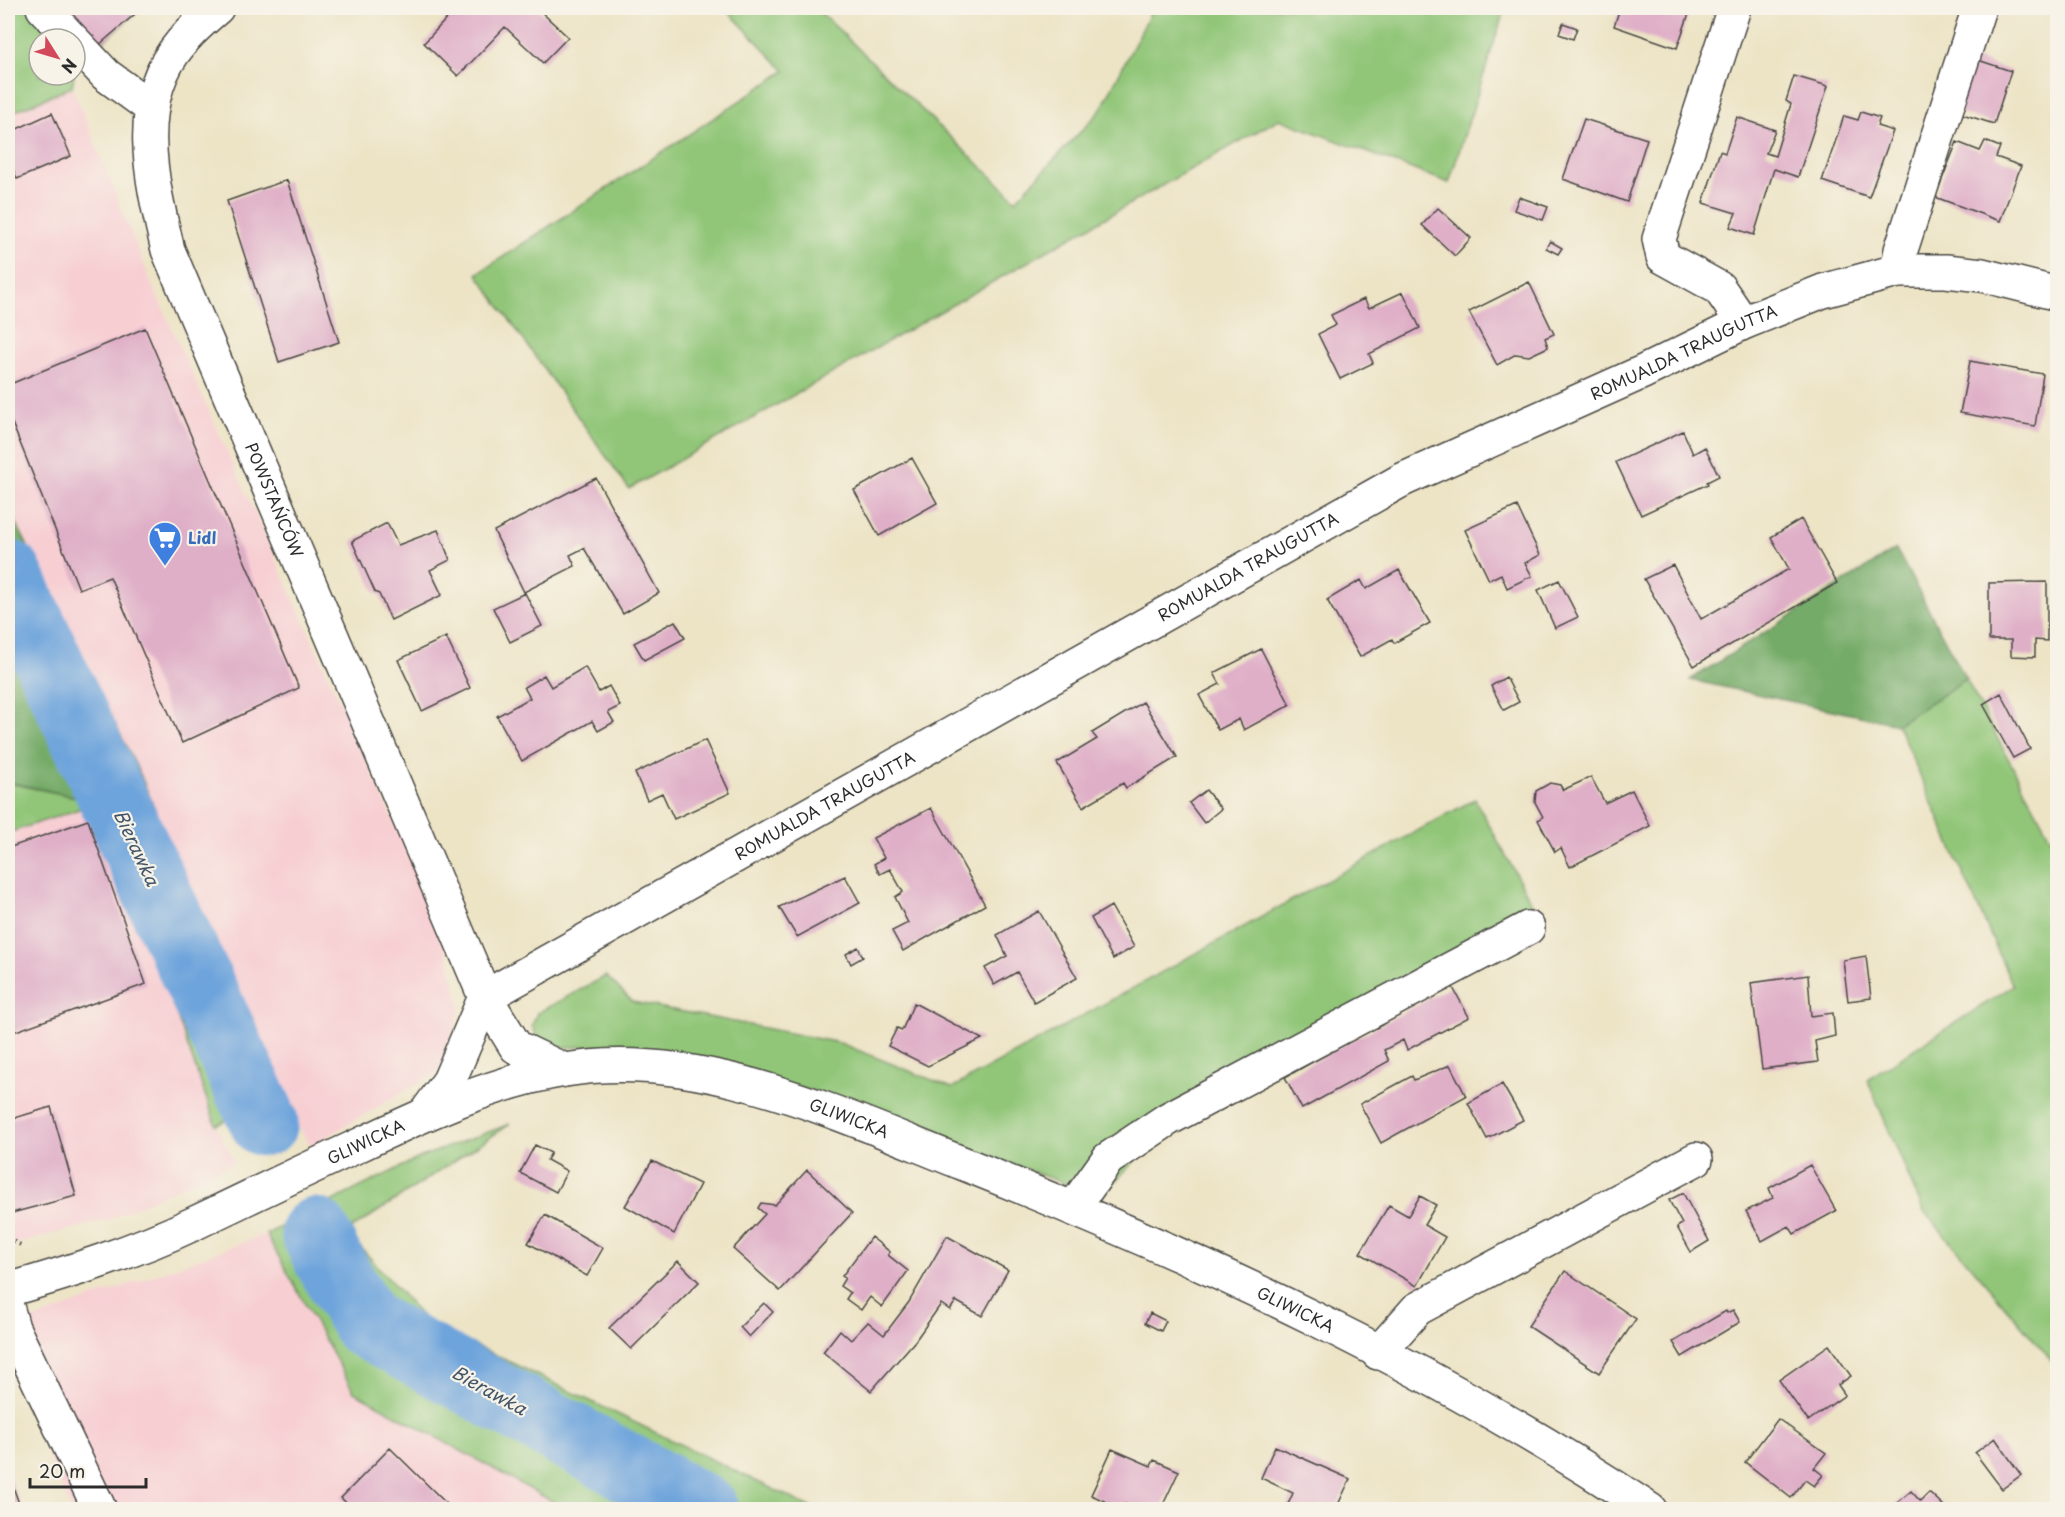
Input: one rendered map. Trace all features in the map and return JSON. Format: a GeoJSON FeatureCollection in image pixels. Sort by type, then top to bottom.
{"type":"FeatureCollection","features":[{"type":"Feature","properties":{"kind":"street"},"geometry":{"type":"LineString","coordinates":[[43,8],[61,27]]}},
{"type":"Feature","properties":{"kind":"street","name":"POWSTAŃCÓW"},"geometry":{"type":"LineString","coordinates":[[217,8],[179,44],[161,77],[150,107],[153,172],[168,250],[484,997],[516,1047],[564,1070]]}},
{"type":"Feature","properties":{"kind":"street"},"geometry":{"type":"LineString","coordinates":[[1734,8],[1659,239],[1663,257],[1719,288],[1743,323]]}},
{"type":"Feature","properties":{"kind":"street"},"geometry":{"type":"LineString","coordinates":[[1897,271],[1901,250],[1979,8]]}},
{"type":"Feature","properties":{"kind":"street"},"geometry":{"type":"LineString","coordinates":[[87,55],[106,75],[150,107]]}},
{"type":"Feature","properties":{"kind":"street","name":"ROMUALDA TRAUGUTTA"},"geometry":{"type":"LineString","coordinates":[[484,997],[1402,480],[1643,372],[1743,323],[1823,291],[1897,271],[1946,271],[1982,275],[2058,294]]}},
{"type":"Feature","properties":{"kind":"street"},"geometry":{"type":"LineString","coordinates":[[1073,1208],[1108,1159],[1168,1119],[1528,928]]}},
{"type":"Feature","properties":{"kind":"street"},"geometry":{"type":"LineString","coordinates":[[425,1114],[449,1081],[484,997]]}},
{"type":"Feature","properties":{"kind":"street","name":"GLIWICKA"},"geometry":{"type":"LineString","coordinates":[[8,1290],[81,1268],[186,1227],[425,1114],[496,1088],[564,1070],[605,1066],[645,1066],[699,1074],[753,1086],[853,1120],[1073,1208],[1207,1267],[1487,1411],[1650,1509]]}},
{"type":"Feature","properties":{"kind":"street"},"geometry":{"type":"LineString","coordinates":[[1378,1353],[1417,1309],[1696,1159]]}},
{"type":"Feature","properties":{"kind":"street"},"geometry":{"type":"LineString","coordinates":[[8,1310],[17,1337],[99,1509]]}},
{"type":"Feature","properties":{"kind":"path"},"geometry":{"type":"LineString","coordinates":[[8,1239],[27,1248]]}},
{"type":"Feature","properties":{"kind":"shaded area"},"geometry":{"type":"Polygon","coordinates":[[[72,87],[154,289],[438,920],[461,1008],[439,1071],[311,1146],[278,1098],[141,776],[8,506],[8,114],[72,87]]]}},
{"type":"Feature","properties":{"kind":"shaded area"},"geometry":{"type":"Polygon","coordinates":[[[100,802],[216,1125],[234,1162],[110,1219],[8,1246],[8,833],[100,802]]]}},
{"type":"Feature","properties":{"kind":"shaded area"},"geometry":{"type":"Polygon","coordinates":[[[266,1234],[354,1392],[566,1509],[71,1509],[8,1364],[8,1329],[266,1234]]]}},
{"type":"Feature","properties":{"kind":"green space"},"geometry":{"type":"Polygon","coordinates":[[[8,8],[142,8],[87,55],[87,27],[27,27],[27,87],[72,87],[8,114],[8,8]]]}},
{"type":"Feature","properties":{"kind":"green space"},"geometry":{"type":"Polygon","coordinates":[[[725,8],[816,8],[1016,200],[1100,111],[1153,8],[1505,8],[1449,183],[1279,119],[629,489],[477,274],[785,71],[725,8]]]}},
{"type":"Feature","properties":{"kind":"green space"},"geometry":{"type":"Polygon","coordinates":[[[8,506],[141,776],[100,802],[8,782],[8,506]]]}},
{"type":"Feature","properties":{"kind":"green space"},"geometry":{"type":"Polygon","coordinates":[[[1896,549],[1966,679],[1897,724],[1690,680],[1896,549]]]}},
{"type":"Feature","properties":{"kind":"green space"},"geometry":{"type":"Polygon","coordinates":[[[1966,679],[2057,850],[2057,1367],[1923,1210],[1867,1079],[2013,986],[1897,724],[1966,679]]]}},
{"type":"Feature","properties":{"kind":"green space"},"geometry":{"type":"Polygon","coordinates":[[[141,776],[278,1098],[216,1125],[100,802],[141,776]]]}},
{"type":"Feature","properties":{"kind":"green space"},"geometry":{"type":"Polygon","coordinates":[[[8,783],[100,802],[8,833],[8,783]]]}},
{"type":"Feature","properties":{"kind":"green space"},"geometry":{"type":"Polygon","coordinates":[[[1475,799],[1541,920],[1147,1147],[1101,1197],[819,1093],[635,1047],[556,1047],[538,1038],[532,1026],[537,1013],[606,976],[633,1002],[840,1043],[952,1088],[1475,799]]]}},
{"type":"Feature","properties":{"kind":"green space"},"geometry":{"type":"Polygon","coordinates":[[[510,1124],[347,1232],[427,1322],[814,1509],[566,1509],[354,1392],[266,1234],[421,1157],[510,1124]]]}},
{"type":"Feature","properties":{"kind":"building"},"geometry":{"type":"Polygon","coordinates":[[[66,8],[142,8],[99,45],[87,32],[87,27],[83,27],[66,8]]]}},
{"type":"Feature","properties":{"kind":"building"},"geometry":{"type":"Polygon","coordinates":[[[443,8],[537,8],[568,37],[543,63],[505,27],[458,76],[424,43],[450,15],[443,8]]]}},
{"type":"Feature","properties":{"kind":"building"},"geometry":{"type":"Polygon","coordinates":[[[1620,8],[1691,8],[1677,48],[1614,26],[1620,8]]]}},
{"type":"Feature","properties":{"kind":"building"},"geometry":{"type":"Polygon","coordinates":[[[1563,23],[1577,28],[1573,39],[1559,34],[1563,23]]]}},
{"type":"Feature","properties":{"kind":"building"},"geometry":{"type":"Polygon","coordinates":[[[1972,58],[2011,71],[1994,124],[1956,112],[1972,58]]]}},
{"type":"Feature","properties":{"kind":"building"},"geometry":{"type":"Polygon","coordinates":[[[1794,76],[1828,86],[1798,177],[1774,169],[1754,235],[1730,227],[1736,213],[1703,203],[1720,151],[1725,153],[1737,117],[1775,130],[1766,153],[1775,156],[1791,104],[1786,101],[1794,76]]]}},
{"type":"Feature","properties":{"kind":"building"},"geometry":{"type":"Polygon","coordinates":[[[1861,112],[1880,118],[1877,126],[1893,131],[1869,197],[1822,181],[1844,116],[1858,120],[1861,112]]]}},
{"type":"Feature","properties":{"kind":"building"},"geometry":{"type":"Polygon","coordinates":[[[52,113],[71,156],[17,179],[8,156],[8,133],[52,113]]]}},
{"type":"Feature","properties":{"kind":"building"},"geometry":{"type":"Polygon","coordinates":[[[1584,119],[1647,139],[1627,202],[1563,179],[1584,119]]]}},
{"type":"Feature","properties":{"kind":"building"},"geometry":{"type":"Polygon","coordinates":[[[1985,141],[2000,147],[1996,157],[2021,166],[2000,221],[1935,197],[1957,142],[1980,151],[1985,141]]]}},
{"type":"Feature","properties":{"kind":"building"},"geometry":{"type":"Polygon","coordinates":[[[287,180],[339,342],[279,362],[227,201],[287,180]]]}},
{"type":"Feature","properties":{"kind":"building"},"geometry":{"type":"Polygon","coordinates":[[[1519,197],[1548,207],[1543,220],[1514,210],[1519,197]]]}},
{"type":"Feature","properties":{"kind":"building"},"geometry":{"type":"Polygon","coordinates":[[[1438,208],[1471,238],[1455,256],[1422,225],[1438,208]]]}},
{"type":"Feature","properties":{"kind":"building"},"geometry":{"type":"Polygon","coordinates":[[[1550,241],[1562,248],[1558,254],[1546,248],[1550,241]]]}},
{"type":"Feature","properties":{"kind":"building"},"geometry":{"type":"Polygon","coordinates":[[[1529,282],[1554,334],[1545,338],[1548,347],[1529,356],[1516,354],[1497,365],[1469,312],[1529,282]]]}},
{"type":"Feature","properties":{"kind":"building"},"geometry":{"type":"Polygon","coordinates":[[[1403,292],[1420,328],[1369,354],[1373,363],[1340,379],[1318,334],[1336,325],[1331,315],[1364,299],[1369,308],[1403,292]]]}},
{"type":"Feature","properties":{"kind":"building"},"geometry":{"type":"Polygon","coordinates":[[[145,328],[299,688],[182,743],[110,577],[79,589],[8,413],[8,385],[145,328]]]}},
{"type":"Feature","properties":{"kind":"building"},"geometry":{"type":"Polygon","coordinates":[[[1970,361],[2043,374],[2035,426],[1960,413],[1970,361]]]}},
{"type":"Feature","properties":{"kind":"building"},"geometry":{"type":"Polygon","coordinates":[[[1683,431],[1693,454],[1705,447],[1719,476],[1707,482],[1708,484],[1641,515],[1616,462],[1683,431]]]}},
{"type":"Feature","properties":{"kind":"building"},"geometry":{"type":"Polygon","coordinates":[[[912,458],[937,503],[879,536],[854,490],[912,458]]]}},
{"type":"Feature","properties":{"kind":"building"},"geometry":{"type":"Polygon","coordinates":[[[596,478],[659,593],[623,614],[584,548],[570,555],[575,566],[524,592],[494,531],[596,478]]]}},
{"type":"Feature","properties":{"kind":"building"},"geometry":{"type":"Polygon","coordinates":[[[1517,506],[1540,555],[1525,563],[1532,576],[1507,588],[1501,574],[1489,580],[1465,530],[1517,506]]]}},
{"type":"Feature","properties":{"kind":"building"},"geometry":{"type":"Polygon","coordinates":[[[1801,519],[1837,583],[1694,666],[1644,579],[1673,565],[1701,619],[1789,569],[1771,537],[1801,519]]]}},
{"type":"Feature","properties":{"kind":"building"},"geometry":{"type":"Polygon","coordinates":[[[387,523],[398,545],[438,530],[450,560],[430,570],[442,595],[391,620],[379,594],[375,592],[352,541],[387,523]]]}},
{"type":"Feature","properties":{"kind":"building"},"geometry":{"type":"Polygon","coordinates":[[[1399,570],[1430,623],[1394,643],[1392,639],[1360,657],[1327,600],[1361,580],[1366,589],[1399,570]]]}},
{"type":"Feature","properties":{"kind":"building"},"geometry":{"type":"Polygon","coordinates":[[[1559,580],[1578,617],[1555,628],[1538,590],[1559,580]]]}},
{"type":"Feature","properties":{"kind":"building"},"geometry":{"type":"Polygon","coordinates":[[[2047,582],[2047,641],[2035,640],[2035,657],[2011,656],[2011,640],[1989,640],[1989,583],[2047,582]]]}},
{"type":"Feature","properties":{"kind":"building"},"geometry":{"type":"Polygon","coordinates":[[[525,593],[542,626],[510,642],[493,608],[525,593]]]}},
{"type":"Feature","properties":{"kind":"building"},"geometry":{"type":"Polygon","coordinates":[[[675,621],[685,638],[644,660],[634,643],[675,621]]]}},
{"type":"Feature","properties":{"kind":"building"},"geometry":{"type":"Polygon","coordinates":[[[446,637],[470,688],[422,711],[398,660],[446,637]]]}},
{"type":"Feature","properties":{"kind":"building"},"geometry":{"type":"Polygon","coordinates":[[[1261,649],[1290,705],[1244,730],[1239,719],[1218,730],[1199,695],[1220,684],[1214,673],[1261,649]]]}},
{"type":"Feature","properties":{"kind":"building"},"geometry":{"type":"Polygon","coordinates":[[[585,667],[599,692],[609,686],[620,706],[608,712],[614,722],[598,731],[592,721],[522,761],[497,716],[530,698],[524,687],[544,675],[551,687],[585,667]]]}},
{"type":"Feature","properties":{"kind":"building"},"geometry":{"type":"Polygon","coordinates":[[[1506,677],[1519,702],[1504,710],[1491,686],[1506,677]]]}},
{"type":"Feature","properties":{"kind":"building"},"geometry":{"type":"Polygon","coordinates":[[[2001,693],[2030,749],[2013,758],[1983,704],[2001,693]]]}},
{"type":"Feature","properties":{"kind":"building"},"geometry":{"type":"Polygon","coordinates":[[[1143,702],[1177,757],[1126,788],[1123,783],[1083,807],[1057,763],[1097,739],[1092,733],[1143,702]]]}},
{"type":"Feature","properties":{"kind":"building"},"geometry":{"type":"Polygon","coordinates":[[[705,740],[730,793],[674,819],[662,793],[647,800],[635,773],[705,740]]]}},
{"type":"Feature","properties":{"kind":"building"},"geometry":{"type":"Polygon","coordinates":[[[1591,777],[1605,803],[1632,790],[1650,826],[1570,867],[1561,848],[1555,852],[1538,820],[1543,817],[1535,802],[1536,791],[1550,783],[1560,785],[1563,790],[1591,777]]]}},
{"type":"Feature","properties":{"kind":"building"},"geometry":{"type":"Polygon","coordinates":[[[1206,790],[1221,809],[1204,823],[1189,803],[1206,790]]]}},
{"type":"Feature","properties":{"kind":"building"},"geometry":{"type":"Polygon","coordinates":[[[931,808],[985,905],[903,951],[892,931],[908,923],[895,897],[903,892],[890,869],[880,874],[874,864],[884,858],[873,838],[931,808]]]}},
{"type":"Feature","properties":{"kind":"building"},"geometry":{"type":"Polygon","coordinates":[[[88,820],[146,984],[8,1034],[8,848],[88,820]]]}},
{"type":"Feature","properties":{"kind":"building"},"geometry":{"type":"Polygon","coordinates":[[[845,876],[860,903],[797,937],[779,907],[845,876]]]}},
{"type":"Feature","properties":{"kind":"building"},"geometry":{"type":"Polygon","coordinates":[[[1111,906],[1134,947],[1113,959],[1091,918],[1111,906]]]}},
{"type":"Feature","properties":{"kind":"building"},"geometry":{"type":"Polygon","coordinates":[[[1039,911],[1077,978],[1034,1002],[1017,972],[994,985],[985,968],[1007,956],[997,935],[1039,911]]]}},
{"type":"Feature","properties":{"kind":"building"},"geometry":{"type":"Polygon","coordinates":[[[858,947],[863,957],[851,964],[846,954],[858,947]]]}},
{"type":"Feature","properties":{"kind":"building"},"geometry":{"type":"Polygon","coordinates":[[[1866,956],[1871,998],[1848,1001],[1843,960],[1866,956]]]}},
{"type":"Feature","properties":{"kind":"building"},"geometry":{"type":"Polygon","coordinates":[[[1808,975],[1811,1016],[1833,1013],[1835,1036],[1815,1041],[1818,1062],[1762,1069],[1751,983],[1808,975]]]}},
{"type":"Feature","properties":{"kind":"building"},"geometry":{"type":"Polygon","coordinates":[[[1452,986],[1469,1017],[1407,1050],[1403,1040],[1384,1050],[1389,1061],[1302,1109],[1285,1077],[1452,986]]]}},
{"type":"Feature","properties":{"kind":"building"},"geometry":{"type":"Polygon","coordinates":[[[914,1003],[982,1039],[928,1066],[888,1046],[897,1028],[902,1030],[914,1003]]]}},
{"type":"Feature","properties":{"kind":"building"},"geometry":{"type":"Polygon","coordinates":[[[1450,1065],[1466,1096],[1381,1143],[1360,1104],[1412,1076],[1414,1080],[1450,1065]]]}},
{"type":"Feature","properties":{"kind":"building"},"geometry":{"type":"Polygon","coordinates":[[[1502,1084],[1523,1120],[1487,1139],[1468,1103],[1502,1084]]]}},
{"type":"Feature","properties":{"kind":"building"},"geometry":{"type":"Polygon","coordinates":[[[51,1107],[76,1196],[8,1214],[8,1120],[51,1107]]]}},
{"type":"Feature","properties":{"kind":"building"},"geometry":{"type":"Polygon","coordinates":[[[535,1145],[551,1153],[547,1160],[567,1171],[556,1192],[520,1173],[535,1145]]]}},
{"type":"Feature","properties":{"kind":"building"},"geometry":{"type":"Polygon","coordinates":[[[652,1161],[700,1184],[674,1234],[625,1206],[652,1161]]]}},
{"type":"Feature","properties":{"kind":"building"},"geometry":{"type":"Polygon","coordinates":[[[1810,1165],[1836,1211],[1794,1234],[1789,1226],[1762,1241],[1746,1211],[1773,1198],[1769,1188],[1810,1165]]]}},
{"type":"Feature","properties":{"kind":"building"},"geometry":{"type":"Polygon","coordinates":[[[807,1170],[852,1213],[780,1291],[733,1249],[765,1214],[758,1208],[761,1203],[775,1205],[807,1170]]]}},
{"type":"Feature","properties":{"kind":"building"},"geometry":{"type":"Polygon","coordinates":[[[1683,1193],[1709,1241],[1691,1252],[1677,1227],[1682,1224],[1669,1200],[1683,1193]]]}},
{"type":"Feature","properties":{"kind":"building"},"geometry":{"type":"Polygon","coordinates":[[[1420,1196],[1436,1205],[1424,1225],[1445,1237],[1417,1286],[1360,1253],[1389,1205],[1408,1216],[1420,1196]]]}},
{"type":"Feature","properties":{"kind":"building"},"geometry":{"type":"Polygon","coordinates":[[[545,1215],[603,1248],[587,1276],[528,1243],[545,1215]]]}},
{"type":"Feature","properties":{"kind":"building"},"geometry":{"type":"Polygon","coordinates":[[[947,1236],[1008,1270],[982,1316],[956,1301],[950,1310],[941,1304],[915,1341],[871,1391],[823,1352],[840,1330],[851,1340],[868,1322],[884,1335],[909,1302],[947,1236]]]}},
{"type":"Feature","properties":{"kind":"building"},"geometry":{"type":"Polygon","coordinates":[[[871,1237],[890,1252],[888,1255],[908,1271],[882,1307],[870,1297],[861,1310],[846,1299],[850,1293],[840,1286],[845,1278],[842,1276],[871,1237]]]}},
{"type":"Feature","properties":{"kind":"building"},"geometry":{"type":"Polygon","coordinates":[[[678,1261],[699,1282],[631,1349],[609,1328],[678,1261]]]}},
{"type":"Feature","properties":{"kind":"building"},"geometry":{"type":"Polygon","coordinates":[[[1565,1271],[1636,1319],[1599,1373],[1528,1326],[1565,1271]]]}},
{"type":"Feature","properties":{"kind":"building"},"geometry":{"type":"Polygon","coordinates":[[[764,1303],[773,1312],[749,1337],[740,1327],[764,1303]]]}},
{"type":"Feature","properties":{"kind":"building"},"geometry":{"type":"Polygon","coordinates":[[[1733,1310],[1740,1322],[1682,1357],[1673,1342],[1726,1311],[1727,1313],[1733,1310]]]}},
{"type":"Feature","properties":{"kind":"building"},"geometry":{"type":"Polygon","coordinates":[[[1150,1313],[1166,1321],[1161,1331],[1145,1323],[1150,1313]]]}},
{"type":"Feature","properties":{"kind":"building"},"geometry":{"type":"Polygon","coordinates":[[[1829,1345],[1851,1376],[1838,1385],[1845,1395],[1808,1421],[1779,1380],[1829,1345]]]}},
{"type":"Feature","properties":{"kind":"building"},"geometry":{"type":"Polygon","coordinates":[[[1778,1419],[1826,1453],[1814,1468],[1823,1475],[1814,1486],[1805,1480],[1791,1498],[1745,1462],[1778,1419]]]}},
{"type":"Feature","properties":{"kind":"building"},"geometry":{"type":"Polygon","coordinates":[[[1995,1438],[2021,1475],[2002,1489],[1975,1453],[1995,1438]]]}},
{"type":"Feature","properties":{"kind":"building"},"geometry":{"type":"Polygon","coordinates":[[[1275,1446],[1350,1479],[1336,1509],[1286,1509],[1293,1493],[1261,1478],[1275,1446]]]}},
{"type":"Feature","properties":{"kind":"building"},"geometry":{"type":"Polygon","coordinates":[[[390,1448],[452,1509],[353,1509],[341,1498],[390,1448]]]}},
{"type":"Feature","properties":{"kind":"building"},"geometry":{"type":"Polygon","coordinates":[[[1112,1449],[1151,1466],[1154,1460],[1179,1471],[1161,1509],[1138,1509],[1125,1504],[1122,1509],[1091,1495],[1112,1449]]]}},
{"type":"Feature","properties":{"kind":"building"},"geometry":{"type":"Polygon","coordinates":[[[8,1473],[21,1509],[8,1509],[8,1473]]]}},
{"type":"Feature","properties":{"kind":"building"},"geometry":{"type":"Polygon","coordinates":[[[1911,1491],[1920,1501],[1929,1492],[1947,1509],[1901,1509],[1896,1504],[1911,1491]]]}},
{"type":"Feature","properties":{"kind":"waterway","name":"Bierawka"},"geometry":{"type":"LineString","coordinates":[[8,574],[264,1122]]}},
{"type":"Feature","properties":{"kind":"waterway","name":"Bierawka"},"geometry":{"type":"LineString","coordinates":[[315,1232],[366,1324],[705,1510]]}},
{"type":"Feature","properties":{"kind":"place","name":"Lidl"},"geometry":{"type":"Point","coordinates":[165,567]}}]}
